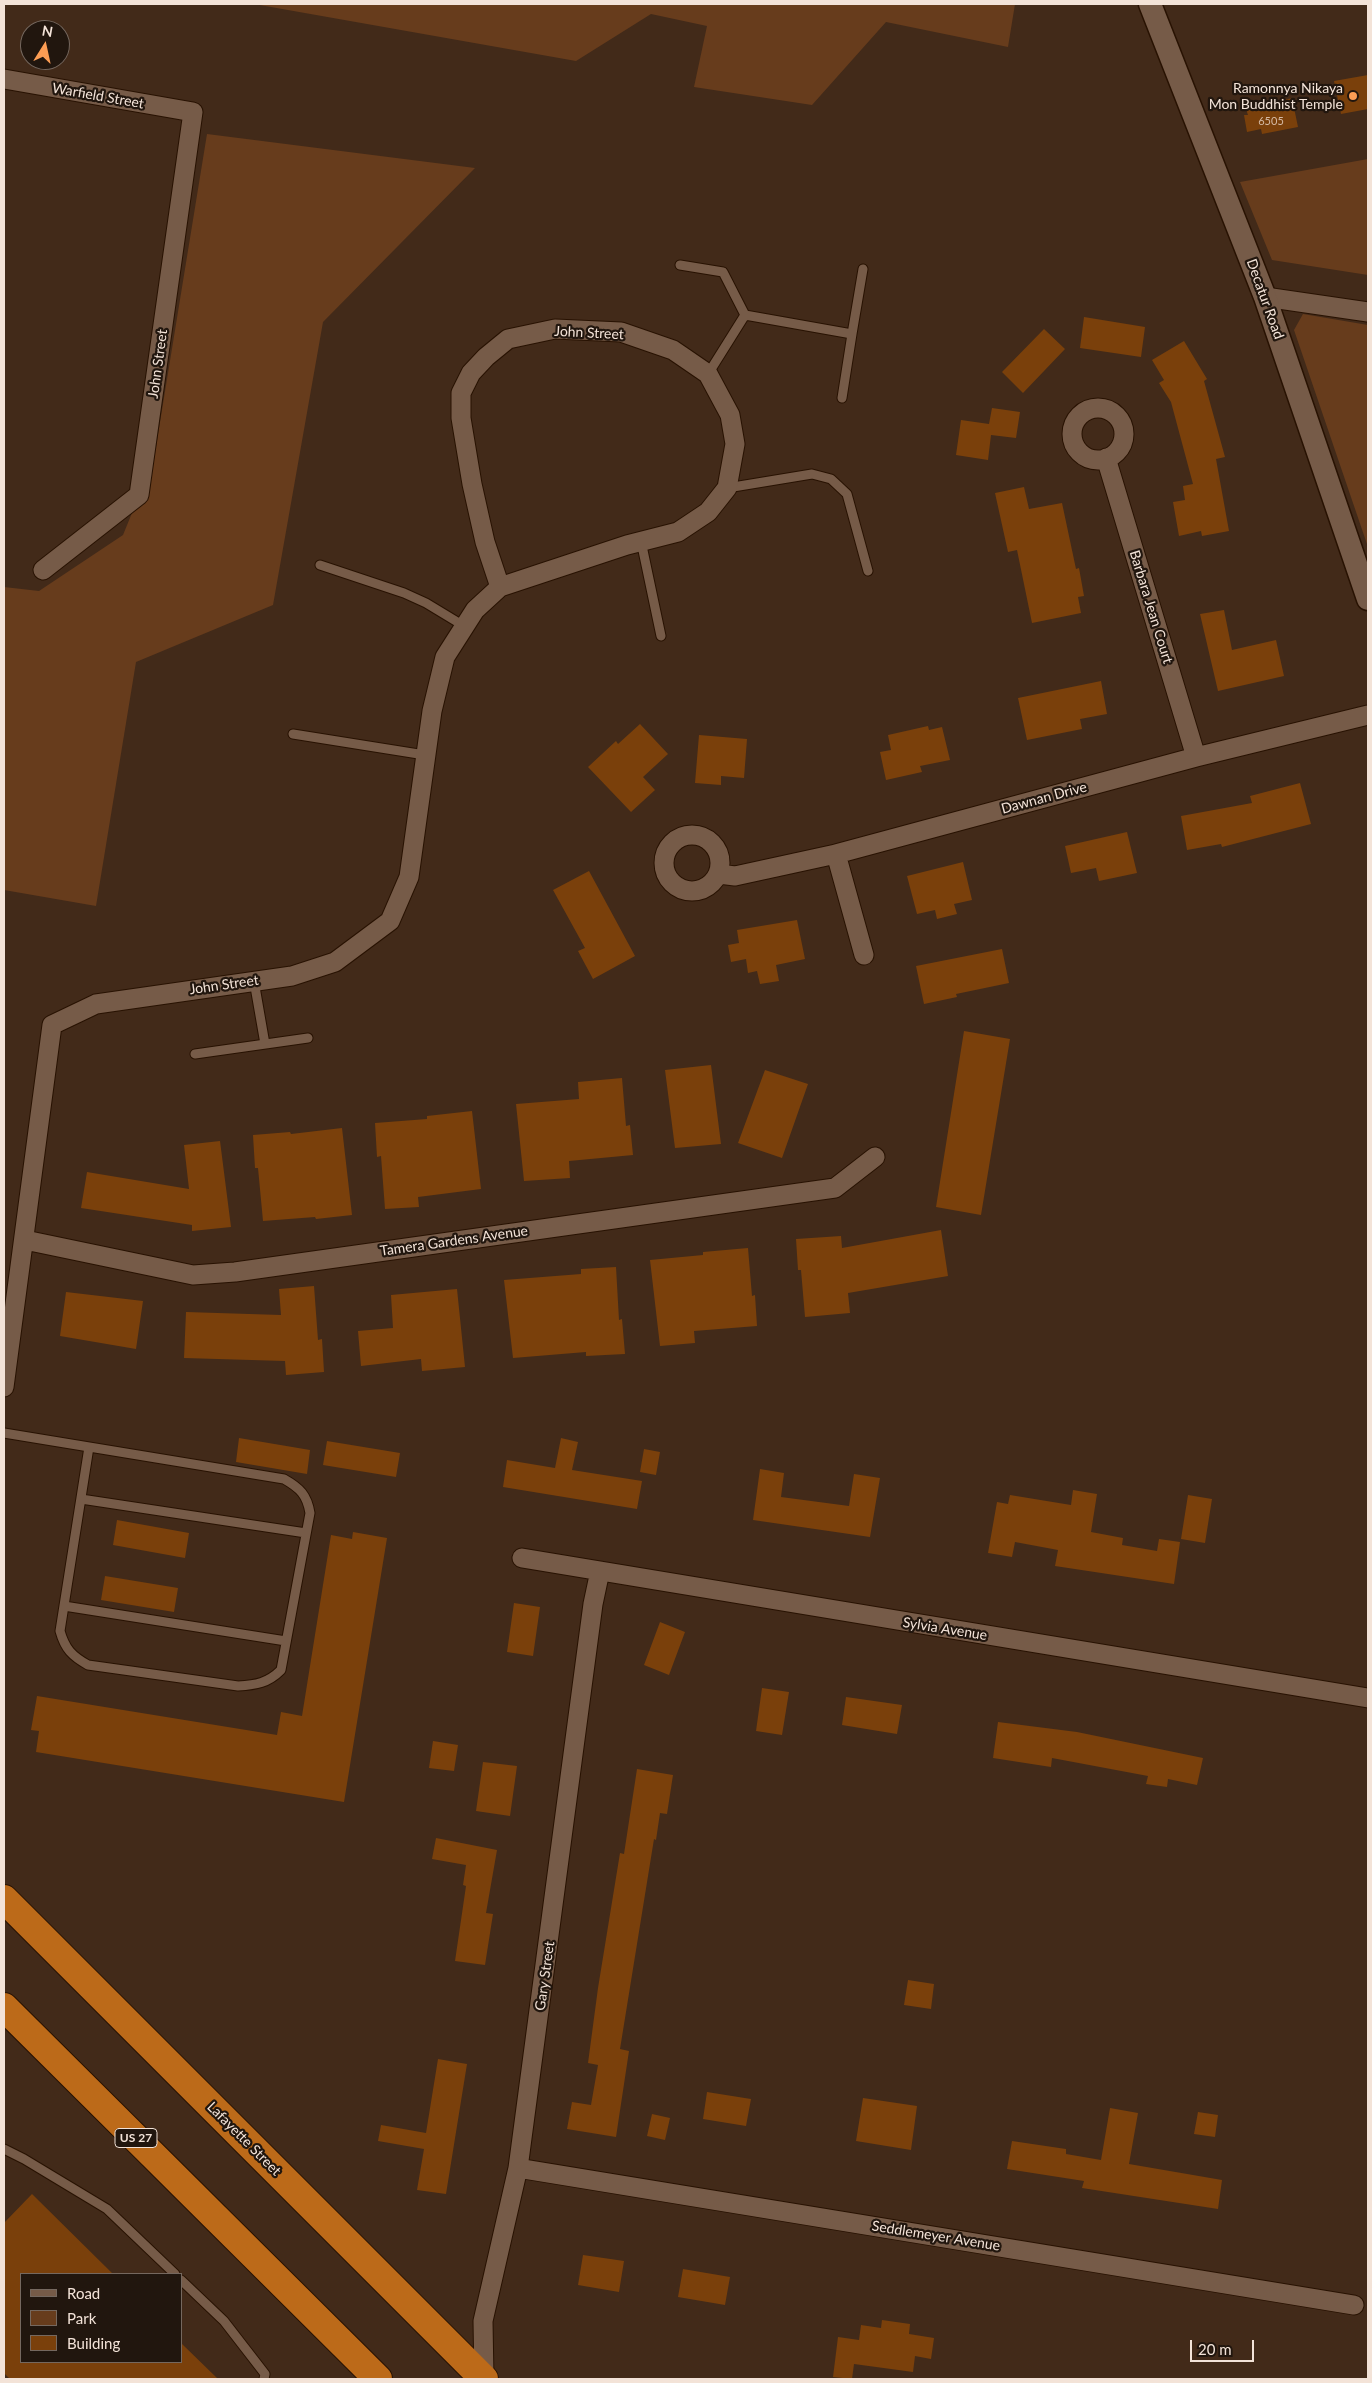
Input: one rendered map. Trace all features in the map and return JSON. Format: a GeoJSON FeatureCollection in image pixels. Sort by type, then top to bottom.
{"type":"FeatureCollection","features":[{"type":"Feature","properties":{"kind":"highway","name":"Lafayette Street"},"geometry":{"type":"LineString","coordinates":[[4,1899],[484,2379]]}},
{"type":"Feature","properties":{"kind":"highway","name":"US 27"},"geometry":{"type":"LineString","coordinates":[[4,2007],[378,2379]]}},
{"type":"Feature","properties":{"kind":"street","name":"Decatur Road"},"geometry":{"type":"LineString","coordinates":[[1150,4],[1265,298],[1368,599]]}},
{"type":"Feature","properties":{"kind":"street","name":"Warfield Street"},"geometry":{"type":"LineString","coordinates":[[4,79],[193,112]]}},
{"type":"Feature","properties":{"kind":"street","name":"John Street"},"geometry":{"type":"LineString","coordinates":[[43,570],[139,495],[193,112]]}},
{"type":"Feature","properties":{"kind":"street"},"geometry":{"type":"LineString","coordinates":[[1265,298],[1368,312]]}},
{"type":"Feature","properties":{"kind":"street","name":"John Street"},"geometry":{"type":"LineString","coordinates":[[4,1387],[52,1025],[96,1004],[292,976],[335,962],[390,921],[409,877],[432,711],[445,657],[475,610],[500,586],[641,541],[678,532],[708,512],[727,488],[735,444],[730,415],[708,374],[673,350],[621,332],[555,330],[508,339],[486,357],[471,373],[461,393],[461,418],[472,484],[485,542],[500,586]]}},
{"type":"Feature","properties":{"kind":"street","name":"Barbara Jean Court"},"geometry":{"type":"LineString","coordinates":[[1106,458],[1196,757]]}},
{"type":"Feature","properties":{"kind":"street","name":"Dawnan Drive"},"geometry":{"type":"LineString","coordinates":[[719,874],[736,876],[836,854],[1196,757],[1368,715]]}},
{"type":"Feature","properties":{"kind":"street"},"geometry":{"type":"LineString","coordinates":[[836,854],[864,956]]}},
{"type":"Feature","properties":{"kind":"street","name":"Tamera Gardens Avenue"},"geometry":{"type":"LineString","coordinates":[[25,1240],[193,1275],[235,1272],[835,1188],[875,1157]]}},
{"type":"Feature","properties":{"kind":"street","name":"Sylvia Avenue"},"geometry":{"type":"LineString","coordinates":[[522,1558],[1368,1698]]}},
{"type":"Feature","properties":{"kind":"street","name":"Gary Street"},"geometry":{"type":"LineString","coordinates":[[484,2379],[483,2320],[518,2168],[593,1604],[600,1571]]}},
{"type":"Feature","properties":{"kind":"street","name":"Seddlemeyer Avenue"},"geometry":{"type":"LineString","coordinates":[[518,2168],[1354,2305]]}},
{"type":"Feature","properties":{"kind":"lane"},"geometry":{"type":"LineString","coordinates":[[680,265],[723,272],[745,314]]}},
{"type":"Feature","properties":{"kind":"lane"},"geometry":{"type":"LineString","coordinates":[[842,398],[863,269]]}},
{"type":"Feature","properties":{"kind":"lane"},"geometry":{"type":"LineString","coordinates":[[745,314],[852,334]]}},
{"type":"Feature","properties":{"kind":"lane"},"geometry":{"type":"LineString","coordinates":[[708,374],[745,314]]}},
{"type":"Feature","properties":{"kind":"lane"},"geometry":{"type":"LineString","coordinates":[[727,488],[812,474],[831,479],[847,494],[868,571]]}},
{"type":"Feature","properties":{"kind":"lane"},"geometry":{"type":"LineString","coordinates":[[641,541],[661,636]]}},
{"type":"Feature","properties":{"kind":"lane"},"geometry":{"type":"LineString","coordinates":[[320,565],[426,602],[464,626]]}},
{"type":"Feature","properties":{"kind":"lane"},"geometry":{"type":"LineString","coordinates":[[293,734],[426,755]]}},
{"type":"Feature","properties":{"kind":"lane"},"geometry":{"type":"LineString","coordinates":[[254,981],[265,1044]]}},
{"type":"Feature","properties":{"kind":"lane"},"geometry":{"type":"LineString","coordinates":[[195,1054],[308,1038]]}},
{"type":"Feature","properties":{"kind":"lane"},"geometry":{"type":"LineString","coordinates":[[4,1433],[284,1479],[299,1487],[308,1500],[310,1513],[281,1670],[272,1679],[256,1685],[238,1686],[88,1666],[73,1657],[64,1646],[60,1631],[89,1447]]}},
{"type":"Feature","properties":{"kind":"lane"},"geometry":{"type":"LineString","coordinates":[[80,1499],[306,1533]]}},
{"type":"Feature","properties":{"kind":"lane"},"geometry":{"type":"LineString","coordinates":[[64,1606],[286,1641]]}},
{"type":"Feature","properties":{"kind":"lane"},"geometry":{"type":"LineString","coordinates":[[4,2149],[24,2159],[107,2210],[174,2273]]}},
{"type":"Feature","properties":{"kind":"lane"},"geometry":{"type":"LineString","coordinates":[[182,2281],[224,2321],[265,2374],[264,2379]]}},
{"type":"Feature","properties":{"kind":"green space"},"geometry":{"type":"Polygon","coordinates":[[[254,4],[1015,4],[1008,47],[886,22],[812,105],[694,87],[707,26],[651,14],[576,61],[254,4]]]}},
{"type":"Feature","properties":{"kind":"green space"},"geometry":{"type":"Polygon","coordinates":[[[207,134],[475,168],[323,322],[273,605],[136,662],[96,906],[4,890],[4,587],[39,591],[123,535],[154,459],[207,134]]]}},
{"type":"Feature","properties":{"kind":"green space"},"geometry":{"type":"Polygon","coordinates":[[[1368,159],[1368,275],[1272,260],[1240,182],[1368,159]]]}},
{"type":"Feature","properties":{"kind":"green space"},"geometry":{"type":"Polygon","coordinates":[[[1303,314],[1368,325],[1368,547],[1294,330],[1303,314]]]}},
{"type":"Feature","properties":{"kind":"building","name":"Ramonnya Nikaya Mon Buddhist Temple"},"geometry":{"type":"Polygon","coordinates":[[[1368,75],[1368,109],[1341,114],[1334,81],[1368,75]]]}},
{"type":"Feature","properties":{"kind":"building"},"geometry":{"type":"Polygon","coordinates":[[[1292,98],[1298,127],[1262,134],[1261,129],[1247,132],[1244,115],[1248,115],[1246,109],[1292,98]]]}},
{"type":"Feature","properties":{"kind":"building"},"geometry":{"type":"Polygon","coordinates":[[[1084,317],[1145,327],[1141,357],[1080,348],[1084,317]]]}},
{"type":"Feature","properties":{"kind":"building"},"geometry":{"type":"Polygon","coordinates":[[[1044,329],[1065,349],[1023,393],[1002,372],[1044,329]]]}},
{"type":"Feature","properties":{"kind":"building"},"geometry":{"type":"Polygon","coordinates":[[[1184,341],[1207,379],[1204,381],[1225,457],[1216,459],[1229,531],[1202,536],[1201,531],[1179,536],[1173,502],[1185,500],[1183,486],[1193,484],[1171,402],[1159,383],[1164,380],[1152,360],[1184,341]]]}},
{"type":"Feature","properties":{"kind":"building"},"geometry":{"type":"Polygon","coordinates":[[[992,408],[1020,412],[1016,438],[991,435],[988,460],[956,455],[961,420],[989,424],[992,408]]]}},
{"type":"Feature","properties":{"kind":"building"},"geometry":{"type":"Polygon","coordinates":[[[1024,487],[1029,509],[1062,503],[1076,569],[1079,568],[1084,596],[1078,597],[1081,613],[1032,623],[1017,550],[1008,552],[995,493],[1024,487]]]}},
{"type":"Feature","properties":{"kind":"building"},"geometry":{"type":"Polygon","coordinates":[[[1224,610],[1232,650],[1276,640],[1284,676],[1218,691],[1200,614],[1224,610]]]}},
{"type":"Feature","properties":{"kind":"building"},"geometry":{"type":"Polygon","coordinates":[[[1101,681],[1107,714],[1080,719],[1082,729],[1027,740],[1018,698],[1101,681]]]}},
{"type":"Feature","properties":{"kind":"building"},"geometry":{"type":"Polygon","coordinates":[[[640,724],[668,754],[643,777],[655,790],[631,812],[588,767],[616,741],[618,744],[640,724]]]}},
{"type":"Feature","properties":{"kind":"building"},"geometry":{"type":"Polygon","coordinates":[[[928,726],[929,730],[942,727],[950,760],[920,766],[922,772],[886,780],[880,752],[891,750],[888,735],[928,726]]]}},
{"type":"Feature","properties":{"kind":"building"},"geometry":{"type":"Polygon","coordinates":[[[699,735],[747,739],[744,778],[721,776],[721,785],[695,783],[699,735]]]}},
{"type":"Feature","properties":{"kind":"building"},"geometry":{"type":"Polygon","coordinates":[[[1300,783],[1311,824],[1222,847],[1221,844],[1187,850],[1181,816],[1252,803],[1250,796],[1300,783]]]}},
{"type":"Feature","properties":{"kind":"building"},"geometry":{"type":"Polygon","coordinates":[[[1127,832],[1137,873],[1099,881],[1096,868],[1071,873],[1065,846],[1127,832]]]}},
{"type":"Feature","properties":{"kind":"building"},"geometry":{"type":"Polygon","coordinates":[[[963,862],[972,900],[954,904],[957,914],[937,919],[935,910],[917,914],[907,876],[963,862]]]}},
{"type":"Feature","properties":{"kind":"building"},"geometry":{"type":"Polygon","coordinates":[[[589,871],[635,956],[593,979],[578,951],[585,948],[553,890],[589,871]]]}},
{"type":"Feature","properties":{"kind":"building"},"geometry":{"type":"Polygon","coordinates":[[[797,920],[805,959],[776,965],[779,981],[760,984],[757,971],[748,973],[746,959],[731,962],[728,945],[739,943],[737,930],[797,920]]]}},
{"type":"Feature","properties":{"kind":"building"},"geometry":{"type":"Polygon","coordinates":[[[1002,949],[1009,983],[956,994],[957,997],[924,1004],[916,966],[1002,949]]]}},
{"type":"Feature","properties":{"kind":"building"},"geometry":{"type":"Polygon","coordinates":[[[964,1031],[1010,1039],[981,1215],[936,1207],[964,1031]]]}},
{"type":"Feature","properties":{"kind":"building"},"geometry":{"type":"Polygon","coordinates":[[[711,1065],[721,1144],[675,1148],[665,1070],[711,1065]]]}},
{"type":"Feature","properties":{"kind":"building"},"geometry":{"type":"Polygon","coordinates":[[[765,1070],[808,1084],[782,1158],[738,1143],[765,1070]]]}},
{"type":"Feature","properties":{"kind":"building"},"geometry":{"type":"Polygon","coordinates":[[[622,1078],[626,1126],[630,1125],[633,1155],[569,1161],[570,1178],[524,1181],[516,1104],[579,1099],[578,1082],[622,1078]]]}},
{"type":"Feature","properties":{"kind":"building"},"geometry":{"type":"Polygon","coordinates":[[[472,1111],[481,1189],[418,1197],[419,1207],[385,1209],[381,1156],[377,1157],[375,1123],[427,1119],[427,1116],[472,1111]]]}},
{"type":"Feature","properties":{"kind":"building"},"geometry":{"type":"Polygon","coordinates":[[[342,1128],[352,1215],[316,1219],[315,1217],[263,1221],[258,1168],[255,1168],[253,1135],[290,1132],[291,1134],[342,1128]]]}},
{"type":"Feature","properties":{"kind":"building"},"geometry":{"type":"Polygon","coordinates":[[[220,1141],[231,1227],[192,1231],[192,1225],[81,1208],[87,1172],[189,1189],[184,1145],[220,1141]]]}},
{"type":"Feature","properties":{"kind":"building"},"geometry":{"type":"Polygon","coordinates":[[[941,1230],[948,1276],[848,1293],[850,1313],[805,1317],[801,1270],[798,1270],[796,1239],[841,1236],[842,1248],[941,1230]]]}},
{"type":"Feature","properties":{"kind":"building"},"geometry":{"type":"Polygon","coordinates":[[[748,1248],[752,1296],[755,1295],[757,1326],[694,1331],[695,1343],[660,1346],[650,1260],[748,1248]]]}},
{"type":"Feature","properties":{"kind":"building"},"geometry":{"type":"Polygon","coordinates":[[[616,1267],[619,1320],[622,1319],[625,1354],[586,1356],[586,1352],[513,1358],[504,1280],[581,1274],[581,1269],[616,1267]]]}},
{"type":"Feature","properties":{"kind":"building"},"geometry":{"type":"Polygon","coordinates":[[[314,1286],[318,1340],[322,1339],[324,1372],[286,1375],[285,1361],[184,1358],[186,1312],[281,1315],[279,1289],[314,1286]]]}},
{"type":"Feature","properties":{"kind":"building"},"geometry":{"type":"Polygon","coordinates":[[[457,1289],[465,1367],[422,1371],[421,1359],[361,1366],[358,1331],[393,1328],[391,1295],[457,1289]]]}},
{"type":"Feature","properties":{"kind":"building"},"geometry":{"type":"Polygon","coordinates":[[[66,1292],[143,1301],[136,1349],[60,1336],[66,1292]]]}},
{"type":"Feature","properties":{"kind":"building"},"geometry":{"type":"Polygon","coordinates":[[[239,1438],[310,1450],[307,1474],[236,1462],[239,1438]]]}},
{"type":"Feature","properties":{"kind":"building"},"geometry":{"type":"Polygon","coordinates":[[[561,1438],[578,1442],[572,1470],[642,1481],[637,1509],[503,1487],[507,1460],[555,1468],[561,1438]]]}},
{"type":"Feature","properties":{"kind":"building"},"geometry":{"type":"Polygon","coordinates":[[[327,1441],[400,1453],[396,1477],[323,1465],[327,1441]]]}},
{"type":"Feature","properties":{"kind":"building"},"geometry":{"type":"Polygon","coordinates":[[[644,1449],[660,1452],[656,1475],[640,1472],[644,1449]]]}},
{"type":"Feature","properties":{"kind":"building"},"geometry":{"type":"Polygon","coordinates":[[[760,1469],[784,1473],[781,1497],[849,1506],[854,1474],[880,1478],[870,1537],[753,1520],[760,1469]]]}},
{"type":"Feature","properties":{"kind":"building"},"geometry":{"type":"Polygon","coordinates":[[[1073,1490],[1097,1494],[1091,1532],[1123,1538],[1122,1545],[1157,1551],[1159,1539],[1180,1542],[1174,1584],[1055,1566],[1058,1550],[1015,1542],[1012,1557],[988,1553],[997,1502],[1008,1504],[1010,1495],[1071,1505],[1073,1490]]]}},
{"type":"Feature","properties":{"kind":"building"},"geometry":{"type":"Polygon","coordinates":[[[1188,1495],[1212,1499],[1205,1543],[1181,1539],[1188,1495]]]}},
{"type":"Feature","properties":{"kind":"building"},"geometry":{"type":"Polygon","coordinates":[[[117,1520],[189,1533],[185,1558],[113,1545],[117,1520]]]}},
{"type":"Feature","properties":{"kind":"building"},"geometry":{"type":"Polygon","coordinates":[[[353,1532],[387,1538],[344,1802],[36,1752],[39,1731],[31,1730],[37,1696],[277,1735],[281,1712],[302,1716],[331,1535],[352,1539],[353,1532]]]}},
{"type":"Feature","properties":{"kind":"building"},"geometry":{"type":"Polygon","coordinates":[[[105,1576],[178,1588],[174,1612],[101,1600],[105,1576]]]}},
{"type":"Feature","properties":{"kind":"building"},"geometry":{"type":"Polygon","coordinates":[[[514,1603],[540,1607],[533,1656],[507,1652],[514,1603]]]}},
{"type":"Feature","properties":{"kind":"building"},"geometry":{"type":"Polygon","coordinates":[[[660,1622],[685,1632],[669,1675],[644,1665],[660,1622]]]}},
{"type":"Feature","properties":{"kind":"building"},"geometry":{"type":"Polygon","coordinates":[[[762,1688],[789,1692],[782,1735],[756,1731],[762,1688]]]}},
{"type":"Feature","properties":{"kind":"building"},"geometry":{"type":"Polygon","coordinates":[[[846,1697],[902,1705],[897,1734],[842,1725],[846,1697]]]}},
{"type":"Feature","properties":{"kind":"building"},"geometry":{"type":"Polygon","coordinates":[[[998,1722],[1077,1732],[1203,1758],[1197,1785],[1168,1779],[1167,1787],[1146,1784],[1148,1776],[1052,1758],[1051,1767],[993,1758],[998,1722]]]}},
{"type":"Feature","properties":{"kind":"building"},"geometry":{"type":"Polygon","coordinates":[[[433,1741],[458,1745],[454,1771],[429,1768],[433,1741]]]}},
{"type":"Feature","properties":{"kind":"building"},"geometry":{"type":"Polygon","coordinates":[[[483,1762],[517,1766],[510,1816],[476,1811],[483,1762]]]}},
{"type":"Feature","properties":{"kind":"building"},"geometry":{"type":"Polygon","coordinates":[[[637,1769],[673,1775],[667,1814],[660,1813],[656,1840],[654,1839],[620,2049],[629,2051],[616,2137],[567,2129],[572,2102],[591,2105],[598,2065],[588,2063],[598,1988],[620,1853],[624,1854],[637,1769]]]}},
{"type":"Feature","properties":{"kind":"building"},"geometry":{"type":"Polygon","coordinates":[[[436,1838],[497,1850],[486,1913],[493,1914],[485,1965],[455,1961],[466,1886],[463,1885],[466,1865],[432,1859],[436,1838]]]}},
{"type":"Feature","properties":{"kind":"building"},"geometry":{"type":"Polygon","coordinates":[[[908,1980],[934,1984],[931,2009],[904,2005],[908,1980]]]}},
{"type":"Feature","properties":{"kind":"building"},"geometry":{"type":"Polygon","coordinates":[[[438,2059],[467,2064],[446,2194],[417,2190],[424,2149],[378,2141],[381,2125],[426,2133],[438,2059]]]}},
{"type":"Feature","properties":{"kind":"building"},"geometry":{"type":"Polygon","coordinates":[[[707,2092],[751,2099],[746,2126],[703,2119],[707,2092]]]}},
{"type":"Feature","properties":{"kind":"building"},"geometry":{"type":"Polygon","coordinates":[[[863,2098],[917,2106],[911,2150],[856,2141],[863,2098]]]}},
{"type":"Feature","properties":{"kind":"building"},"geometry":{"type":"Polygon","coordinates":[[[1110,2108],[1138,2113],[1129,2164],[1222,2180],[1218,2209],[1082,2188],[1084,2181],[1007,2169],[1012,2141],[1066,2149],[1066,2154],[1101,2160],[1110,2108]]]}},
{"type":"Feature","properties":{"kind":"building"},"geometry":{"type":"Polygon","coordinates":[[[1198,2112],[1218,2115],[1215,2137],[1194,2134],[1198,2112]]]}},
{"type":"Feature","properties":{"kind":"building"},"geometry":{"type":"Polygon","coordinates":[[[652,2114],[670,2118],[665,2140],[647,2136],[652,2114]]]}},
{"type":"Feature","properties":{"kind":"building"},"geometry":{"type":"Polygon","coordinates":[[[32,2194],[112,2273],[20,2273],[20,2363],[182,2363],[182,2344],[218,2379],[10,2379],[4,2373],[4,2223],[32,2194]]]}},
{"type":"Feature","properties":{"kind":"building"},"geometry":{"type":"Polygon","coordinates":[[[583,2255],[624,2261],[619,2292],[578,2285],[583,2255]]]}},
{"type":"Feature","properties":{"kind":"building"},"geometry":{"type":"Polygon","coordinates":[[[683,2269],[730,2277],[725,2305],[678,2297],[683,2269]]]}},
{"type":"Feature","properties":{"kind":"building"},"geometry":{"type":"Polygon","coordinates":[[[882,2320],[910,2324],[909,2334],[934,2338],[931,2359],[915,2356],[913,2372],[854,2364],[852,2379],[833,2377],[838,2337],[859,2340],[861,2325],[881,2328],[882,2320]]]}},
{"type":"Feature","properties":{"kind":"place","name":"Ramonnya Nikaya Mon Buddhist Temple"},"geometry":{"type":"Point","coordinates":[1353,96]}}]}
